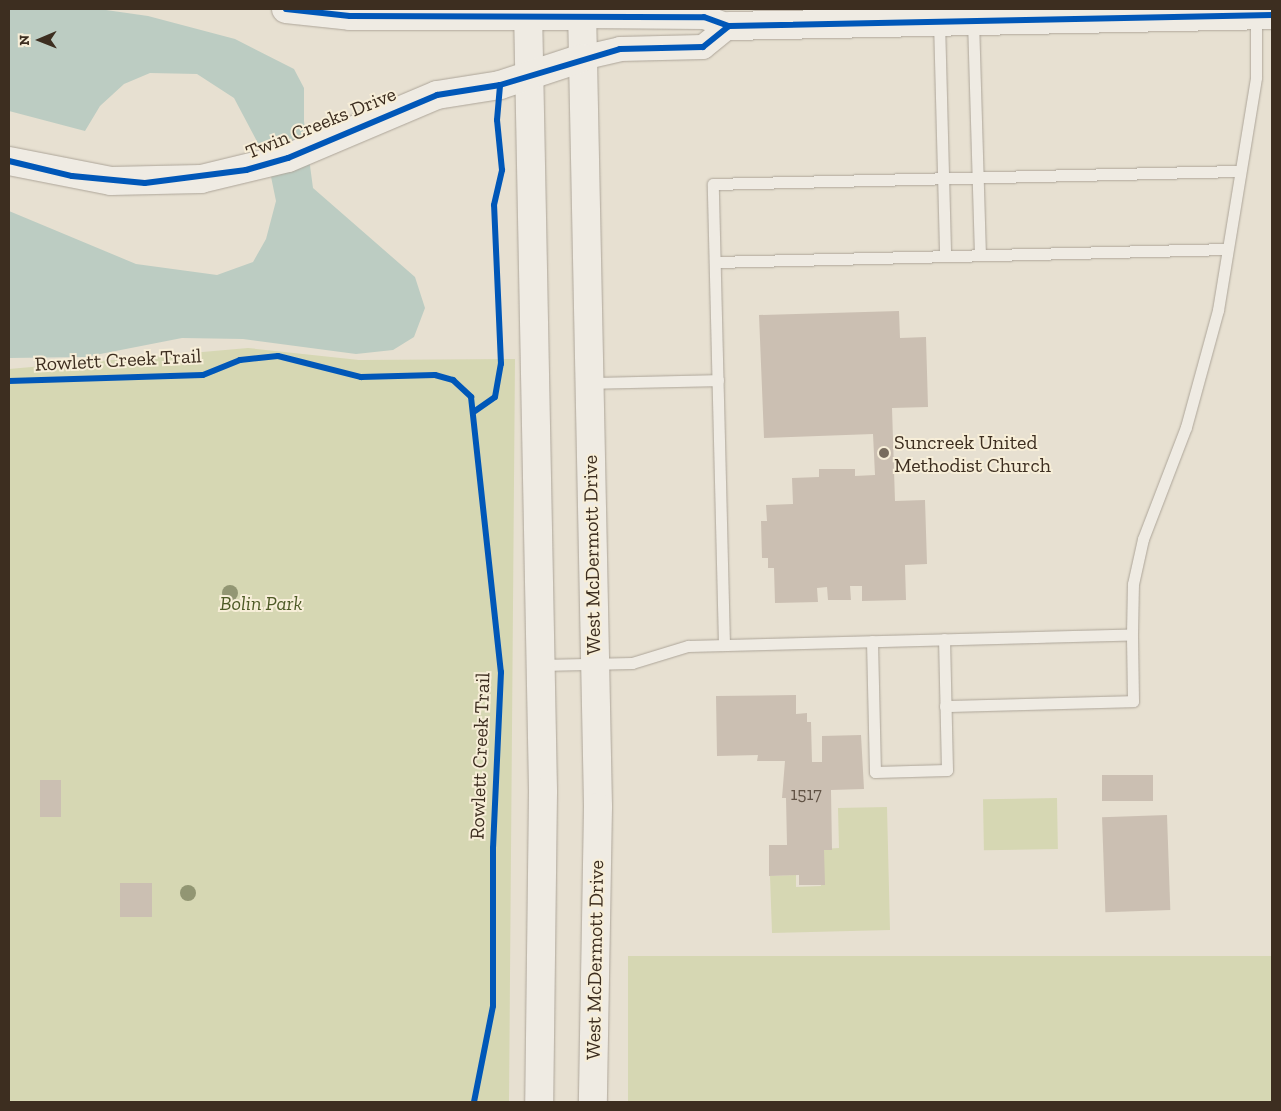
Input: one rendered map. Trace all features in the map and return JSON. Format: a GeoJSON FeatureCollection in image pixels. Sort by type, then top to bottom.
{"type":"FeatureCollection","features":[{"type":"Feature","properties":{"kind":"main road"},"geometry":{"type":"LineString","coordinates":[[286,9],[350,16],[582,12]]}},
{"type":"Feature","properties":{"kind":"main road"},"geometry":{"type":"LineString","coordinates":[[529,12],[543,792],[539,1102]]}},
{"type":"Feature","properties":{"kind":"main road","name":"West McDermott Drive"},"geometry":{"type":"LineString","coordinates":[[582,12],[598,806],[593,1102]]}},
{"type":"Feature","properties":{"kind":"main road"},"geometry":{"type":"LineString","coordinates":[[729,26],[838,15],[926,16],[974,19],[1264,15]]}},
{"type":"Feature","properties":{"kind":"main road","name":"Twin Creeks Drive"},"geometry":{"type":"LineString","coordinates":[[9,161],[72,176],[145,183],[246,170],[330,140],[437,95],[500,85],[582,58]]}},
{"type":"Feature","properties":{"kind":"street"},"geometry":{"type":"LineString","coordinates":[[582,12],[704,17],[729,26]]}},
{"type":"Feature","properties":{"kind":"street"},"geometry":{"type":"LineString","coordinates":[[582,58],[620,49],[703,47],[729,26]]}},
{"type":"Feature","properties":{"kind":"lane"},"geometry":{"type":"LineString","coordinates":[[945,706],[1133,701],[1133,584],[1143,539],[1204,366],[1256,77],[1264,15]]}},
{"type":"Feature","properties":{"kind":"lane"},"geometry":{"type":"LineString","coordinates":[[926,16],[942,178],[945,256]]}},
{"type":"Feature","properties":{"kind":"lane"},"geometry":{"type":"LineString","coordinates":[[974,19],[980,255]]}},
{"type":"Feature","properties":{"kind":"lane"},"geometry":{"type":"LineString","coordinates":[[724,645],[712,184],[1239,171]]}},
{"type":"Feature","properties":{"kind":"lane"},"geometry":{"type":"LineString","coordinates":[[715,262],[1226,249]]}},
{"type":"Feature","properties":{"kind":"lane"},"geometry":{"type":"LineString","coordinates":[[589,383],[718,380]]}},
{"type":"Feature","properties":{"kind":"lane"},"geometry":{"type":"LineString","coordinates":[[540,665],[632,663],[688,646],[1132,634]]}},
{"type":"Feature","properties":{"kind":"lane"},"geometry":{"type":"LineString","coordinates":[[872,641],[875,772],[947,770],[944,640]]}},
{"type":"Feature","properties":{"kind":"green space","name":"Bolin Park"},"geometry":{"type":"Polygon","coordinates":[[[248,348],[359,360],[515,359],[509,1102],[9,1102],[9,369],[248,348]]]}},
{"type":"Feature","properties":{"kind":"green space"},"geometry":{"type":"Polygon","coordinates":[[[1057,798],[1058,849],[984,850],[983,799],[1057,798]]]}},
{"type":"Feature","properties":{"kind":"green space"},"geometry":{"type":"Polygon","coordinates":[[[887,807],[890,930],[772,933],[770,876],[796,875],[796,887],[821,886],[820,849],[839,848],[838,808],[887,807]]]}},
{"type":"Feature","properties":{"kind":"green space"},"geometry":{"type":"Polygon","coordinates":[[[628,956],[1272,956],[1272,1102],[628,1102],[628,956]]]}},
{"type":"Feature","properties":{"kind":"shaded area"},"geometry":{"type":"Polygon","coordinates":[[[9,9],[99,9],[148,16],[235,39],[294,69],[304,88],[304,121],[313,188],[415,277],[425,308],[414,337],[393,350],[356,354],[243,339],[182,338],[85,357],[9,358],[9,211],[136,264],[217,275],[253,262],[266,239],[276,201],[268,162],[234,98],[197,74],[150,73],[124,84],[100,106],[85,131],[9,111],[9,9]]]}},
{"type":"Feature","properties":{"kind":"building","name":"Suncreek United Methodist Church"},"geometry":{"type":"Polygon","coordinates":[[[899,311],[900,338],[926,337],[928,407],[892,408],[895,501],[925,500],[927,564],[905,565],[906,600],[862,601],[862,586],[850,586],[851,600],[828,600],[827,587],[817,588],[818,602],[775,603],[774,568],[768,568],[768,558],[762,558],[761,521],[767,521],[766,505],[793,504],[792,478],[819,477],[819,469],[855,469],[855,476],[875,475],[873,434],[764,438],[759,315],[899,311]]]}},
{"type":"Feature","properties":{"kind":"building"},"geometry":{"type":"Polygon","coordinates":[[[796,695],[796,714],[807,713],[807,722],[811,722],[812,762],[822,762],[822,736],[861,735],[864,789],[831,790],[832,850],[824,850],[825,885],[799,885],[799,875],[769,876],[769,845],[787,845],[786,798],[782,798],[785,761],[757,761],[758,755],[717,756],[716,696],[796,695]]]}},
{"type":"Feature","properties":{"kind":"building"},"geometry":{"type":"Polygon","coordinates":[[[1102,775],[1153,775],[1153,801],[1102,801],[1102,775]]]}},
{"type":"Feature","properties":{"kind":"building"},"geometry":{"type":"Polygon","coordinates":[[[40,780],[61,780],[61,817],[40,817],[40,780]]]}},
{"type":"Feature","properties":{"kind":"building"},"geometry":{"type":"Polygon","coordinates":[[[1167,815],[1170,910],[1105,912],[1102,817],[1167,815]]]}},
{"type":"Feature","properties":{"kind":"building"},"geometry":{"type":"Polygon","coordinates":[[[120,883],[152,883],[152,917],[120,917],[120,883]]]}},
{"type":"Feature","properties":{"kind":"cycle path"},"geometry":{"type":"LineString","coordinates":[[286,9],[350,16],[704,17],[729,26],[1272,15]]}},
{"type":"Feature","properties":{"kind":"cycle path"},"geometry":{"type":"LineString","coordinates":[[9,161],[72,176],[145,183],[246,170],[288,158],[437,95],[500,85],[620,49],[703,47],[729,26]]}},
{"type":"Feature","properties":{"kind":"cycle path"},"geometry":{"type":"LineString","coordinates":[[475,411],[495,397],[501,364],[494,205],[502,170],[497,120],[500,85]]}},
{"type":"Feature","properties":{"kind":"cycle path","name":"Rowlett Creek Trail"},"geometry":{"type":"LineString","coordinates":[[9,381],[203,375],[240,360],[278,356],[361,377],[435,375],[453,380],[471,397],[501,672],[493,848],[493,1006],[474,1102]]}},
{"type":"Feature","properties":{"kind":"place","name":"Suncreek United Methodist Church"},"geometry":{"type":"Point","coordinates":[884,453]}}]}
